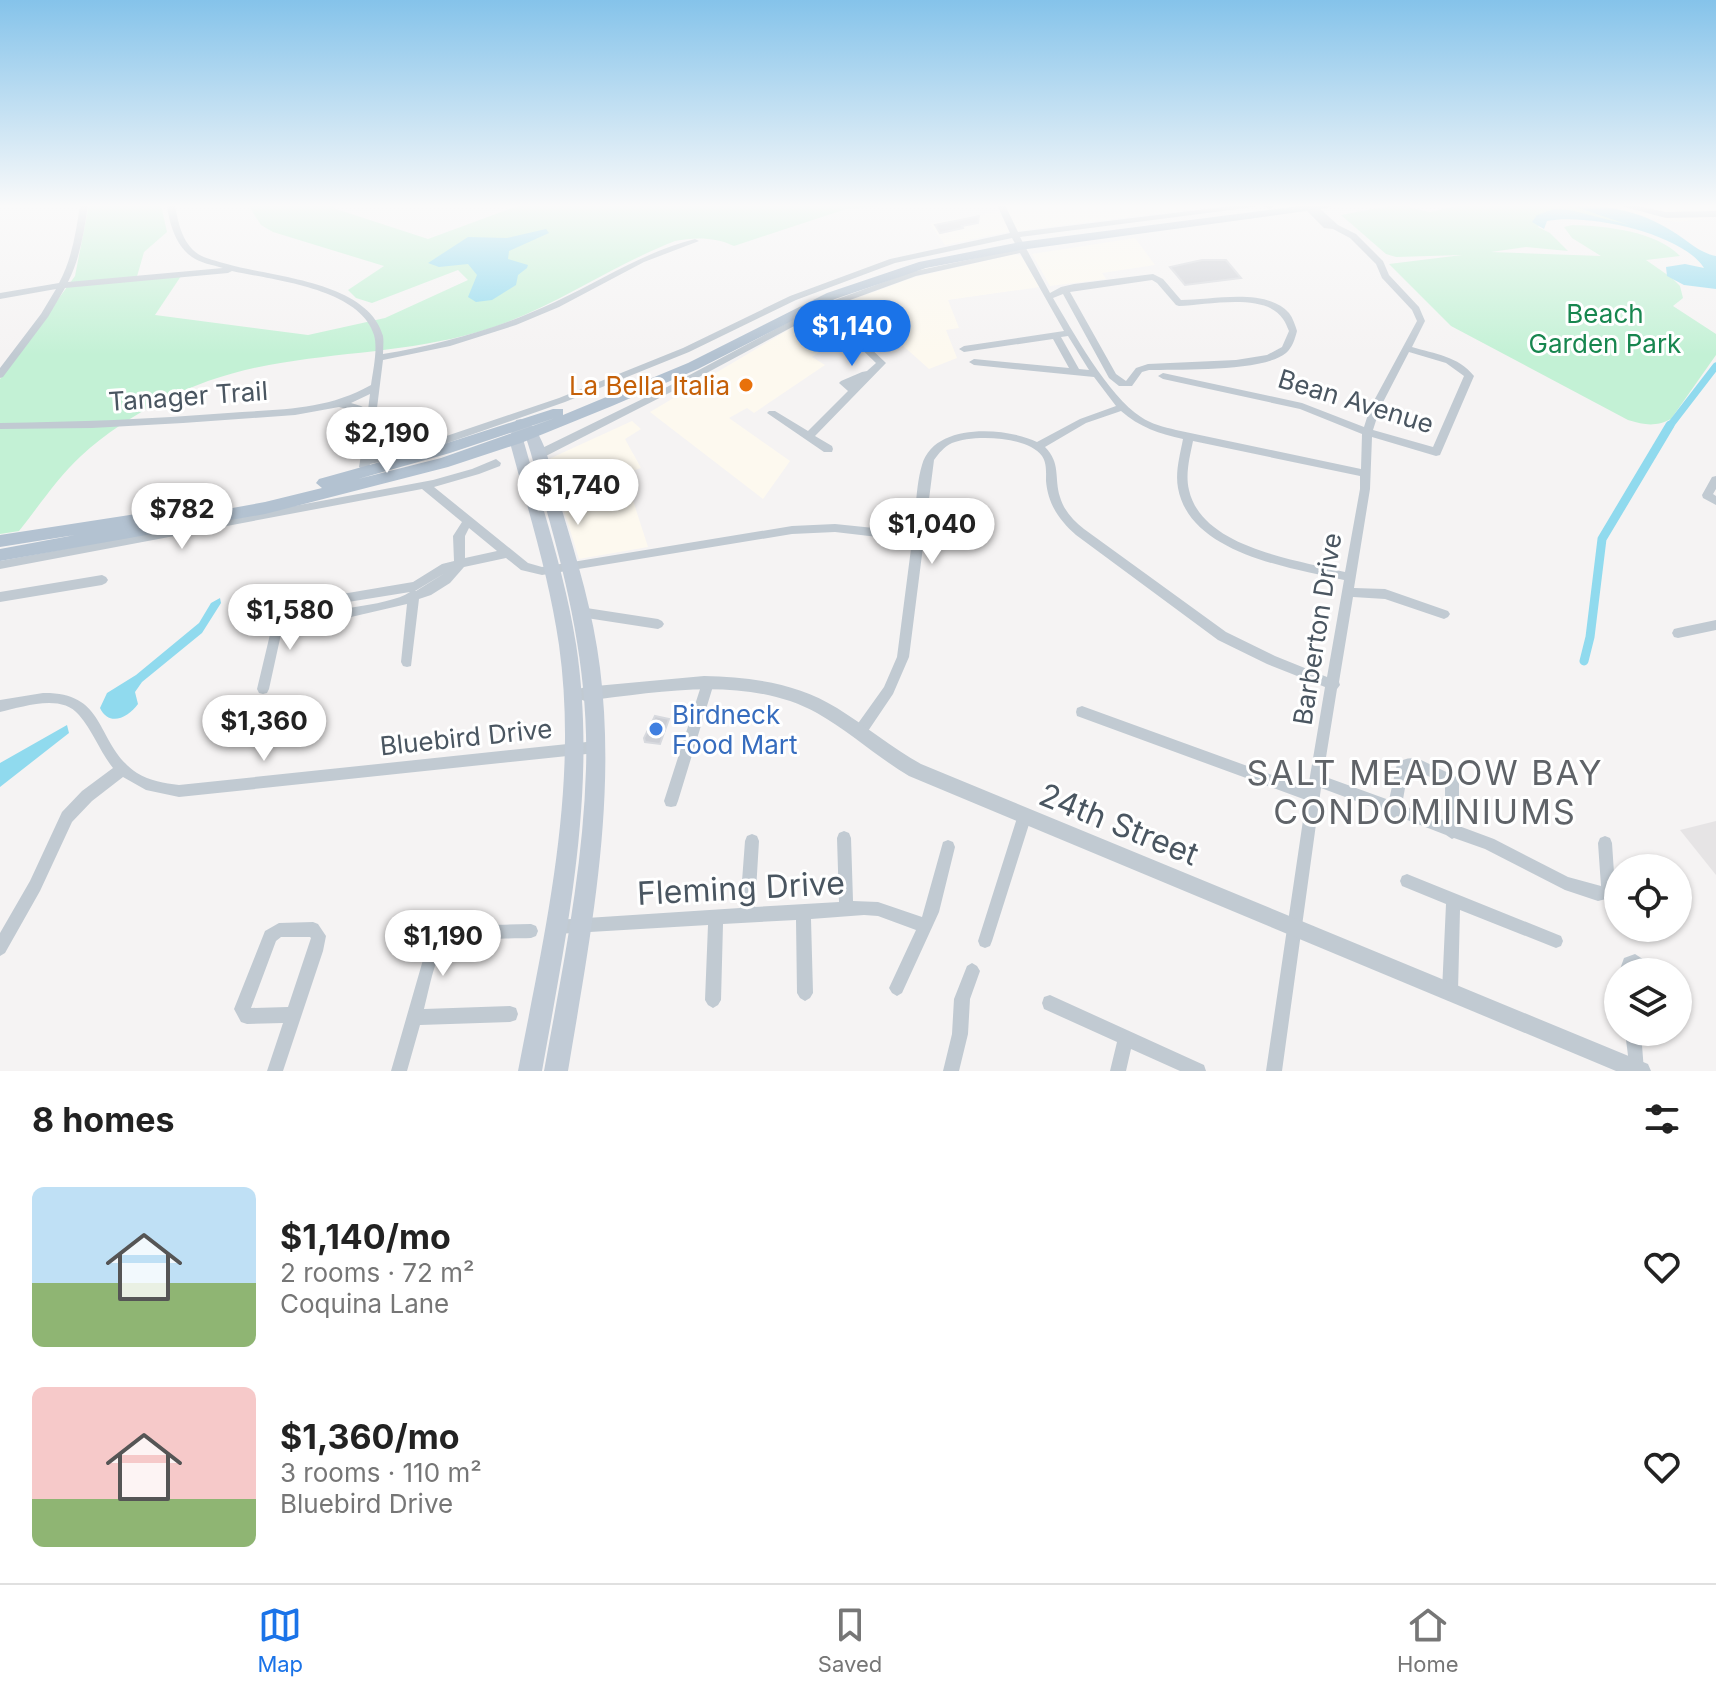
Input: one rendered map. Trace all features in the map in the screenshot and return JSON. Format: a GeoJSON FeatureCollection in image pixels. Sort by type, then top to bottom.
{"type":"FeatureCollection","features":[{"type":"Feature","properties":{"kind":"main road"},"geometry":{"type":"LineString","coordinates":[[0,541],[95,534],[111,542],[265,508],[361,479],[521,428],[816,299],[917,260],[945,255]]}},
{"type":"Feature","properties":{"kind":"main road"},"geometry":{"type":"LineString","coordinates":[[521,428],[612,409],[665,385],[816,299]]}},
{"type":"Feature","properties":{"kind":"main road"},"geometry":{"type":"LineString","coordinates":[[521,428],[538,455],[560,570],[572,696],[585,748],[592,834],[556,1071]]}},
{"type":"Feature","properties":{"kind":"main road"},"geometry":{"type":"LineString","coordinates":[[521,428],[560,570],[580,612],[593,693],[530,1071]]}},
{"type":"Feature","properties":{"kind":"main road"},"geometry":{"type":"LineString","coordinates":[[0,555],[361,479]]}},
{"type":"Feature","properties":{"kind":"street"},"geometry":{"type":"LineString","coordinates":[[0,375],[65,285],[75,255]]}},
{"type":"Feature","properties":{"kind":"street"},"geometry":{"type":"LineString","coordinates":[[195,255],[233,269],[348,299],[371,320],[378,334],[379,358],[361,479]]}},
{"type":"Feature","properties":{"kind":"street"},"geometry":{"type":"LineString","coordinates":[[379,358],[451,344],[504,327],[556,305],[654,255]]}},
{"type":"Feature","properties":{"kind":"street"},"geometry":{"type":"LineString","coordinates":[[1026,255],[1121,408],[1150,426],[1366,474]]}},
{"type":"Feature","properties":{"kind":"street"},"geometry":{"type":"LineString","coordinates":[[1367,432],[1375,408],[1420,326],[1419,314],[1385,276],[1380,263],[1372,255]]}},
{"type":"Feature","properties":{"kind":"street"},"geometry":{"type":"LineString","coordinates":[[0,296],[65,285],[233,269]]}},
{"type":"Feature","properties":{"kind":"street"},"geometry":{"type":"LineString","coordinates":[[1050,296],[1064,289],[1153,277],[1179,303],[1235,299],[1267,305],[1285,316],[1293,331],[1284,350],[1271,357],[1148,367],[1135,374],[1129,384],[1122,384],[1112,376],[1064,289]]}},
{"type":"Feature","properties":{"kind":"street"},"geometry":{"type":"LineString","coordinates":[[808,437],[853,390],[844,383],[877,369],[880,360],[816,299]]}},
{"type":"Feature","properties":{"kind":"street"},"geometry":{"type":"LineString","coordinates":[[964,349],[1072,333]]}},
{"type":"Feature","properties":{"kind":"street"},"geometry":{"type":"LineString","coordinates":[[1055,335],[1076,373]]}},
{"type":"Feature","properties":{"kind":"street"},"geometry":{"type":"LineString","coordinates":[[987,345],[995,365]]}},
{"type":"Feature","properties":{"kind":"street","name":"Bean Avenue"},"geometry":{"type":"LineString","coordinates":[[1163,376],[1302,406],[1367,432],[1436,452],[1469,376],[1464,369],[1451,362],[1407,348]]}},
{"type":"Feature","properties":{"kind":"street"},"geometry":{"type":"LineString","coordinates":[[974,362],[1097,374]]}},
{"type":"Feature","properties":{"kind":"street","name":"Tanager Trail"},"geometry":{"type":"LineString","coordinates":[[0,426],[185,420],[340,404],[374,387]]}},
{"type":"Feature","properties":{"kind":"street"},"geometry":{"type":"LineString","coordinates":[[340,404],[358,408],[370,417]]}},
{"type":"Feature","properties":{"kind":"street"},"geometry":{"type":"LineString","coordinates":[[1038,446],[1083,421],[1121,408]]}},
{"type":"Feature","properties":{"kind":"street"},"geometry":{"type":"LineString","coordinates":[[538,455],[612,409]]}},
{"type":"Feature","properties":{"kind":"street"},"geometry":{"type":"LineString","coordinates":[[772,413],[828,449]]}},
{"type":"Feature","properties":{"kind":"street"},"geometry":{"type":"LineString","coordinates":[[361,479],[409,452],[521,428]]}},
{"type":"Feature","properties":{"kind":"street","name":"Barberton Drive"},"geometry":{"type":"LineString","coordinates":[[1274,1071],[1315,779],[1334,685],[1366,474],[1367,432]]}},
{"type":"Feature","properties":{"kind":"street"},"geometry":{"type":"LineString","coordinates":[[859,733],[889,690],[903,657],[927,464],[944,443],[970,436],[996,435],[1038,446],[1050,462],[1054,502],[1066,520],[1080,532],[1222,636],[1334,685]]}},
{"type":"Feature","properties":{"kind":"street"},"geometry":{"type":"LineString","coordinates":[[1189,436],[1183,474],[1184,490],[1198,518],[1216,535],[1252,553],[1444,614]]}},
{"type":"Feature","properties":{"kind":"street"},"geometry":{"type":"LineString","coordinates":[[361,479],[424,485],[496,463]]}},
{"type":"Feature","properties":{"kind":"street"},"geometry":{"type":"LineString","coordinates":[[1716,480],[1707,495],[1716,501]]}},
{"type":"Feature","properties":{"kind":"street"},"geometry":{"type":"LineString","coordinates":[[424,485],[525,567],[560,570],[803,529],[835,528],[918,537]]}},
{"type":"Feature","properties":{"kind":"street"},"geometry":{"type":"LineString","coordinates":[[278,621],[415,593],[454,574],[460,564],[459,536],[468,521]]}},
{"type":"Feature","properties":{"kind":"street"},"geometry":{"type":"LineString","coordinates":[[0,565],[111,542]]}},
{"type":"Feature","properties":{"kind":"street"},"geometry":{"type":"LineString","coordinates":[[460,564],[507,553]]}},
{"type":"Feature","properties":{"kind":"street"},"geometry":{"type":"LineString","coordinates":[[0,597],[102,580]]}},
{"type":"Feature","properties":{"kind":"street"},"geometry":{"type":"LineString","coordinates":[[263,689],[281,608],[415,593]]}},
{"type":"Feature","properties":{"kind":"street"},"geometry":{"type":"LineString","coordinates":[[407,662],[415,593]]}},
{"type":"Feature","properties":{"kind":"street"},"geometry":{"type":"LineString","coordinates":[[580,612],[658,624]]}},
{"type":"Feature","properties":{"kind":"street"},"geometry":{"type":"LineString","coordinates":[[1678,633],[1716,625]]}},
{"type":"Feature","properties":{"kind":"street"},"geometry":{"type":"LineString","coordinates":[[671,801],[708,683]]}},
{"type":"Feature","properties":{"kind":"street","name":"24th Street"},"geometry":{"type":"LineString","coordinates":[[572,696],[708,683],[740,684],[786,692],[821,706],[915,770],[1024,818],[1639,1070]]}},
{"type":"Feature","properties":{"kind":"street","name":"Bluebird Drive"},"geometry":{"type":"LineString","coordinates":[[0,706],[52,698],[78,705],[122,770],[140,784],[179,791],[585,748]]}},
{"type":"Feature","properties":{"kind":"street"},"geometry":{"type":"LineString","coordinates":[[1082,712],[1313,796]]}},
{"type":"Feature","properties":{"kind":"street"},"geometry":{"type":"LineString","coordinates":[[1394,811],[1402,768],[1416,764],[1452,781],[1452,832]]}},
{"type":"Feature","properties":{"kind":"street"},"geometry":{"type":"LineString","coordinates":[[3,943],[35,886],[67,817],[87,796],[122,770]]}},
{"type":"Feature","properties":{"kind":"street"},"geometry":{"type":"LineString","coordinates":[[1315,779],[1489,844],[1554,879],[1598,894],[1605,893],[1608,888],[1605,843]]}},
{"type":"Feature","properties":{"kind":"street"},"geometry":{"type":"LineString","coordinates":[[985,941],[1024,818]]}},
{"type":"Feature","properties":{"kind":"street"},"geometry":{"type":"LineString","coordinates":[[844,838],[846,909]]}},
{"type":"Feature","properties":{"kind":"street"},"geometry":{"type":"LineString","coordinates":[[747,914],[752,841]]}},
{"type":"Feature","properties":{"kind":"street"},"geometry":{"type":"LineString","coordinates":[[897,988],[926,926],[948,847]]}},
{"type":"Feature","properties":{"kind":"street"},"geometry":{"type":"LineString","coordinates":[[1407,881],[1556,941]]}},
{"type":"Feature","properties":{"kind":"street"},"geometry":{"type":"LineString","coordinates":[[1450,991],[1453,900]]}},
{"type":"Feature","properties":{"kind":"street","name":"Fleming Drive"},"geometry":{"type":"LineString","coordinates":[[556,927],[846,909],[878,909],[926,926]]}},
{"type":"Feature","properties":{"kind":"street"},"geometry":{"type":"LineString","coordinates":[[803,911],[805,993]]}},
{"type":"Feature","properties":{"kind":"street"},"geometry":{"type":"LineString","coordinates":[[713,1000],[716,918]]}},
{"type":"Feature","properties":{"kind":"street"},"geometry":{"type":"LineString","coordinates":[[275,1071],[294,1015],[315,951],[317,931],[279,930],[273,933],[242,1009],[247,1016],[294,1015]]}},
{"type":"Feature","properties":{"kind":"street"},"geometry":{"type":"LineString","coordinates":[[399,1071],[428,958],[439,944],[482,934],[531,931]]}},
{"type":"Feature","properties":{"kind":"street"},"geometry":{"type":"LineString","coordinates":[[951,1071],[960,1034],[962,999],[972,971]]}},
{"type":"Feature","properties":{"kind":"street"},"geometry":{"type":"LineString","coordinates":[[1050,1003],[1198,1071]]}},
{"type":"Feature","properties":{"kind":"street"},"geometry":{"type":"LineString","coordinates":[[413,1017],[510,1014]]}},
{"type":"Feature","properties":{"kind":"street"},"geometry":{"type":"LineString","coordinates":[[1118,1071],[1126,1038]]}},
{"type":"Feature","properties":{"kind":"street"},"geometry":{"type":"LineString","coordinates":[[1635,1046],[1639,1070]]}},
{"type":"Feature","properties":{"kind":"shaded area"},"geometry":{"type":"Polygon","coordinates":[[[1018,255],[1040,287],[948,300],[959,328],[946,330],[957,358],[929,369],[852,300],[915,277],[1018,255]]]}},
{"type":"Feature","properties":{"kind":"shaded area"},"geometry":{"type":"Polygon","coordinates":[[[1033,255],[1148,255],[1155,265],[1102,273],[1106,279],[1050,286],[1033,255]]]}},
{"type":"Feature","properties":{"kind":"shaded area"},"geometry":{"type":"Polygon","coordinates":[[[803,321],[831,338],[814,347],[819,352],[812,357],[825,365],[754,413],[747,408],[729,418],[790,461],[763,499],[650,412],[803,321]]]}},
{"type":"Feature","properties":{"kind":"shaded area"},"geometry":{"type":"Polygon","coordinates":[[[632,421],[641,429],[625,439],[641,468],[612,478],[615,488],[628,485],[648,547],[579,559],[549,462],[551,458],[632,421]]]}},
{"type":"Feature","properties":{"kind":"shaded area"},"geometry":{"type":"Polygon","coordinates":[[[1716,821],[1716,875],[1680,830],[1716,821]]]}},
{"type":"Feature","properties":{"kind":"green space"},"geometry":{"type":"Polygon","coordinates":[[[79,255],[143,255],[136,280],[181,276],[155,315],[308,335],[385,318],[468,280],[458,270],[372,303],[356,298],[348,290],[384,266],[348,255],[643,255],[529,313],[478,332],[426,344],[244,370],[169,397],[101,439],[64,473],[19,531],[0,534],[0,379],[75,276],[79,255]]]}},
{"type":"Feature","properties":{"kind":"green space","name":"Beach Garden Park"},"geometry":{"type":"Polygon","coordinates":[[[1389,255],[1679,255],[1646,260],[1680,286],[1683,298],[1673,306],[1716,334],[1716,355],[1671,419],[1650,424],[1628,420],[1451,326],[1389,264],[1462,255],[1389,255]]]}},
{"type":"Feature","properties":{"kind":"water"},"geometry":{"type":"Polygon","coordinates":[[[440,255],[509,255],[508,259],[528,265],[518,275],[516,285],[492,300],[476,302],[468,297],[477,275],[468,264],[439,267],[428,263],[440,255]]]}},
{"type":"Feature","properties":{"kind":"water"},"geometry":{"type":"Polygon","coordinates":[[[1693,256],[1716,256],[1716,289],[1684,285],[1667,276],[1666,267],[1685,264],[1704,268],[1693,256]]]}},
{"type":"Feature","properties":{"kind":"water"},"geometry":{"type":"Polygon","coordinates":[[[220,598],[221,603],[202,633],[142,682],[135,692],[138,704],[134,709],[113,719],[104,714],[100,708],[107,693],[136,675],[199,623],[211,603],[220,598]]]}},
{"type":"Feature","properties":{"kind":"water"},"geometry":{"type":"Polygon","coordinates":[[[67,725],[69,733],[0,787],[0,763],[67,725]]]}},
{"type":"Feature","properties":{"kind":"building"},"geometry":{"type":"Polygon","coordinates":[[[1202,260],[1226,260],[1241,278],[1185,285],[1170,267],[1202,260]]]}},
{"type":"Feature","properties":{"kind":"building","name":"Birdneck Food Mart"},"geometry":{"type":"Polygon","coordinates":[[[655,716],[669,719],[660,744],[645,742],[644,738],[655,716]]]}},
{"type":"Feature","properties":{"kind":"waterway"},"geometry":{"type":"LineString","coordinates":[[1669,427],[1716,366]]}},
{"type":"Feature","properties":{"kind":"waterway"},"geometry":{"type":"LineString","coordinates":[[1584,661],[1590,637],[1602,539],[1670,425]]}},
{"type":"Feature","properties":{"kind":"place","name":"La Bella Italia"},"geometry":{"type":"Point","coordinates":[746,385]}},
{"type":"Feature","properties":{"kind":"place","name":"Birdneck Food Mart"},"geometry":{"type":"Point","coordinates":[656,729]}},
{"type":"Feature","properties":{"kind":"district","name":"SALT MEADOW BAY CONDOMINIUMS"},"geometry":{"type":"Point","coordinates":[1425,792]}}]}
